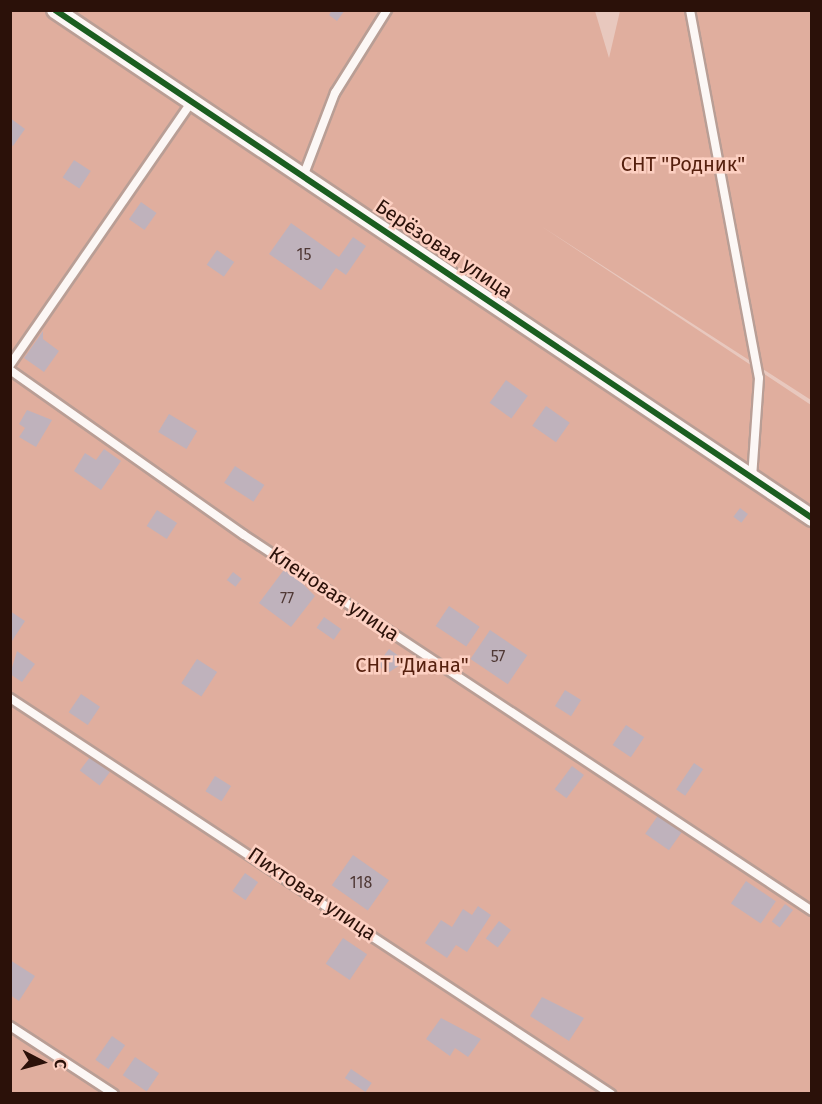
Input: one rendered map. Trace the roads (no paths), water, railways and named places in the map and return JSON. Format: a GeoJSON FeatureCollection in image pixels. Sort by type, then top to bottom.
{"type":"FeatureCollection","features":[{"type":"Feature","properties":{"kind":"street","name":"Берёзовая улица"},"geometry":{"type":"LineString","coordinates":[[55,10],[193,99],[812,518]]}},
{"type":"Feature","properties":{"kind":"lane"},"geometry":{"type":"LineString","coordinates":[[304,174],[335,93],[387,10]]}},
{"type":"Feature","properties":{"kind":"lane"},"geometry":{"type":"LineString","coordinates":[[690,10],[759,378],[752,477]]}},
{"type":"Feature","properties":{"kind":"lane"},"geometry":{"type":"LineString","coordinates":[[10,365],[193,99]]}},
{"type":"Feature","properties":{"kind":"lane","name":"Кленовая улица"},"geometry":{"type":"LineString","coordinates":[[10,370],[244,535],[812,911]]}},
{"type":"Feature","properties":{"kind":"lane","name":"Пихтовая улица"},"geometry":{"type":"LineString","coordinates":[[10,698],[611,1094]]}},
{"type":"Feature","properties":{"kind":"lane"},"geometry":{"type":"LineString","coordinates":[[10,1026],[114,1094]]}},
{"type":"Feature","properties":{"kind":"park label","name":"СНТ \"Родник\""},"geometry":{"type":"Point","coordinates":[683,164]}},
{"type":"Feature","properties":{"kind":"park label","name":"СНТ \"Диана\""},"geometry":{"type":"Point","coordinates":[412,665]}}]}
